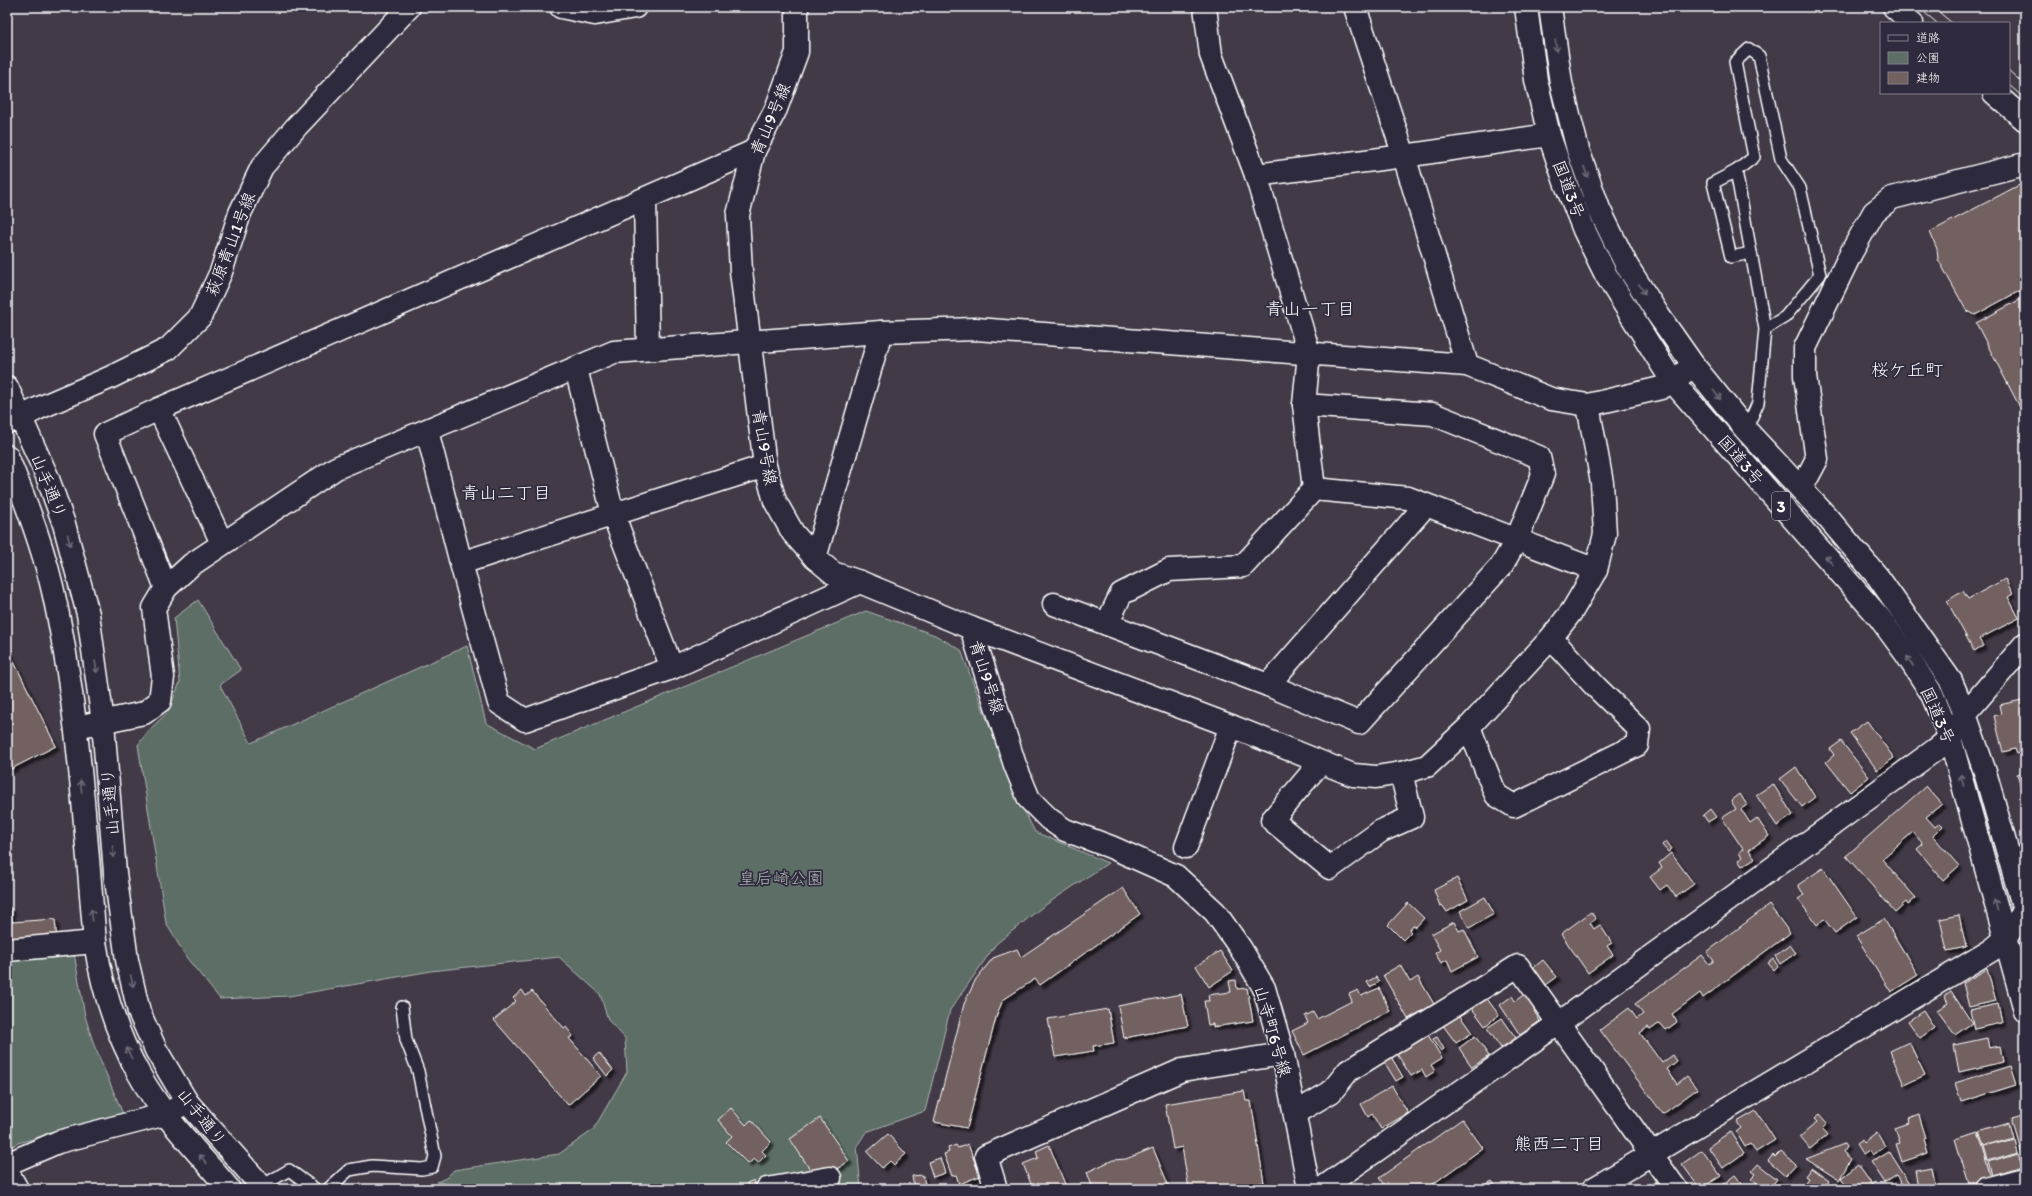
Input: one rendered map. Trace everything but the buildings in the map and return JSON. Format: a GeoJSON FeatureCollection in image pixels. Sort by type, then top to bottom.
{"type":"FeatureCollection","features":[{"type":"Feature","properties":{"kind":"main road","name":"萩原青山1号線"},"geometry":{"type":"LineString","coordinates":[[14,420],[109,378],[168,349],[200,317],[222,272],[240,213],[262,167],[297,126],[409,7]]}},
{"type":"Feature","properties":{"kind":"main road"},"geometry":{"type":"LineString","coordinates":[[561,7],[596,14],[635,7]]}},
{"type":"Feature","properties":{"kind":"main road","name":"青山9号線"},"geometry":{"type":"LineString","coordinates":[[797,7],[797,52],[776,109],[754,151],[738,215],[741,271],[765,466],[775,501],[793,533],[833,574],[860,582],[970,628],[1015,765],[1029,799],[1049,819],[1066,830],[1111,847]]}},
{"type":"Feature","properties":{"kind":"main road"},"geometry":{"type":"LineString","coordinates":[[1108,624],[1121,594],[1169,570],[1243,566],[1314,489],[1304,405],[1308,353],[1256,175],[1211,55],[1204,7]]}},
{"type":"Feature","properties":{"kind":"main road"},"geometry":{"type":"LineString","coordinates":[[1355,7],[1404,156],[1468,365]]}},
{"type":"Feature","properties":{"kind":"main road","name":"国道3号"},"geometry":{"type":"LineString","coordinates":[[1526,7],[1536,80],[1549,135],[1564,182],[1584,230],[1600,262],[1638,328],[1672,381],[1879,617],[1906,654],[1932,694],[1950,738],[2025,1010]]}},
{"type":"Feature","properties":{"kind":"main road","name":"国道3号"},"geometry":{"type":"LineString","coordinates":[[1550,7],[1561,83],[1578,150],[1599,209],[1627,266],[1659,316],[1694,366],[1746,430],[1827,517],[1886,589],[1951,681],[1965,714],[1985,772],[2025,911]]}},
{"type":"Feature","properties":{"kind":"main road"},"geometry":{"type":"LineString","coordinates":[[1894,7],[1911,22]]}},
{"type":"Feature","properties":{"kind":"main road"},"geometry":{"type":"LineString","coordinates":[[1995,94],[2025,120]]}},
{"type":"Feature","properties":{"kind":"main road"},"geometry":{"type":"LineString","coordinates":[[1256,175],[1549,135]]}},
{"type":"Feature","properties":{"kind":"main road"},"geometry":{"type":"LineString","coordinates":[[166,588],[105,434],[159,409],[754,151]]}},
{"type":"Feature","properties":{"kind":"main road"},"geometry":{"type":"LineString","coordinates":[[1801,489],[1817,459],[1805,376],[1805,348],[1851,253],[1874,212],[1892,198],[2025,164]]}},
{"type":"Feature","properties":{"kind":"main road"},"geometry":{"type":"LineString","coordinates":[[645,199],[648,348]]}},
{"type":"Feature","properties":{"kind":"main road"},"geometry":{"type":"LineString","coordinates":[[76,727],[144,713],[160,701],[163,677],[154,608],[166,588],[191,565],[222,543],[336,468],[614,352],[648,348],[881,332],[976,329],[1468,365],[1551,399],[1588,405],[1661,388],[1694,366]]}},
{"type":"Feature","properties":{"kind":"main road"},"geometry":{"type":"LineString","coordinates":[[816,558],[881,332]]}},
{"type":"Feature","properties":{"kind":"main road"},"geometry":{"type":"LineString","coordinates":[[576,369],[614,514],[672,668]]}},
{"type":"Feature","properties":{"kind":"main road","name":"山手通り"},"geometry":{"type":"LineString","coordinates":[[7,387],[14,420],[47,476],[64,524],[88,614],[103,722],[115,873],[127,960],[139,1012],[156,1050],[187,1102],[263,1188]]}},
{"type":"Feature","properties":{"kind":"main road"},"geometry":{"type":"LineString","coordinates":[[1054,604],[1268,685],[1359,723],[1502,565],[1517,539],[1543,474],[1539,457],[1433,414],[1304,405]]}},
{"type":"Feature","properties":{"kind":"main road"},"geometry":{"type":"LineString","coordinates":[[970,628],[1231,726],[1353,775],[1376,778],[1427,766],[1469,727],[1551,638],[1572,611],[1596,570],[1605,534],[1602,483],[1588,405]]}},
{"type":"Feature","properties":{"kind":"main road"},"geometry":{"type":"LineString","coordinates":[[159,409],[222,543]]}},
{"type":"Feature","properties":{"kind":"main road"},"geometry":{"type":"LineString","coordinates":[[427,431],[499,703],[525,720],[672,668],[860,582]]}},
{"type":"Feature","properties":{"kind":"main road","name":"山手通り"},"geometry":{"type":"LineString","coordinates":[[7,456],[39,539],[56,604],[76,727],[95,942],[99,967],[117,1029],[139,1074],[166,1114],[228,1189]]}},
{"type":"Feature","properties":{"kind":"main road"},"geometry":{"type":"LineString","coordinates":[[461,564],[765,466]]}},
{"type":"Feature","properties":{"kind":"main road"},"geometry":{"type":"LineString","coordinates":[[1314,489],[1408,498],[1596,570]]}},
{"type":"Feature","properties":{"kind":"main road"},"geometry":{"type":"LineString","coordinates":[[1268,685],[1426,505]]}},
{"type":"Feature","properties":{"kind":"main road"},"geometry":{"type":"LineString","coordinates":[[1469,727],[1496,795],[1514,806],[1637,745],[1639,729],[1595,686],[1551,638]]}},
{"type":"Feature","properties":{"kind":"main road"},"geometry":{"type":"LineString","coordinates":[[1321,1189],[1559,1023],[1950,738],[1965,714],[2025,644]]}},
{"type":"Feature","properties":{"kind":"main road"},"geometry":{"type":"LineString","coordinates":[[1186,847],[1231,726]]}},
{"type":"Feature","properties":{"kind":"main road"},"geometry":{"type":"LineString","coordinates":[[1320,763],[1272,820],[1330,868],[1381,831],[1412,817],[1401,773]]}},
{"type":"Feature","properties":{"kind":"main road","name":"山寺町6号線"},"geometry":{"type":"LineString","coordinates":[[1111,847],[1176,876],[1215,912],[1241,949],[1264,988],[1284,1054],[1309,1189]]}},
{"type":"Feature","properties":{"kind":"main road"},"geometry":{"type":"LineString","coordinates":[[1592,1189],[1992,950],[2005,939],[2025,911]]}},
{"type":"Feature","properties":{"kind":"main road"},"geometry":{"type":"LineString","coordinates":[[7,950],[95,942]]}},
{"type":"Feature","properties":{"kind":"main road"},"geometry":{"type":"LineString","coordinates":[[1295,1113],[1331,1092],[1348,1071],[1518,966],[1676,1189]]}},
{"type":"Feature","properties":{"kind":"main road"},"geometry":{"type":"LineString","coordinates":[[996,1189],[986,1156],[1182,1070],[1284,1054]]}},
{"type":"Feature","properties":{"kind":"main road"},"geometry":{"type":"LineString","coordinates":[[7,1164],[58,1142],[166,1114],[187,1102]]}},
{"type":"Feature","properties":{"kind":"main road"},"geometry":{"type":"LineString","coordinates":[[7,1171],[17,1189]]}},
{"type":"Feature","properties":{"kind":"main road"},"geometry":{"type":"LineString","coordinates":[[767,1189],[830,1178]]}},
{"type":"Feature","properties":{"kind":"main road"},"geometry":{"type":"LineString","coordinates":[[1987,1189],[2025,1179]]}},
{"type":"Feature","properties":{"kind":"lane"},"geometry":{"type":"LineString","coordinates":[[1751,253],[1731,257],[1713,183],[1736,171],[1754,157],[1735,62],[1749,49],[1759,56],[1781,159],[1800,188],[1820,275],[1785,317],[1765,329]]}},
{"type":"Feature","properties":{"kind":"lane"},"geometry":{"type":"LineString","coordinates":[[1736,171],[1765,329],[1758,403],[1746,430]]}},
{"type":"Feature","properties":{"kind":"lane"},"geometry":{"type":"LineString","coordinates":[[328,1189],[349,1170],[372,1166],[422,1169],[432,1168],[435,1156],[418,1071],[406,1040],[402,1007]]}},
{"type":"Feature","properties":{"kind":"lane"},"geometry":{"type":"LineString","coordinates":[[263,1188],[289,1170],[315,1189]]}},
{"type":"Feature","properties":{"kind":"green space","name":"皇后崎公園"},"geometry":{"type":"Polygon","coordinates":[[[198,600],[241,670],[220,685],[251,743],[467,646],[486,723],[535,749],[866,611],[935,635],[961,650],[1012,787],[1035,832],[1108,863],[1041,908],[996,944],[950,1010],[925,1111],[866,1132],[857,1146],[861,1189],[476,1189],[437,1182],[446,1178],[454,1170],[559,1154],[593,1130],[627,1072],[625,1038],[608,1020],[600,994],[559,957],[431,971],[289,996],[220,999],[186,957],[166,923],[138,745],[149,730],[168,712],[180,682],[174,618],[198,600]]]}},
{"type":"Feature","properties":{"kind":"green space"},"geometry":{"type":"Polygon","coordinates":[[[74,953],[85,1016],[94,1045],[123,1114],[18,1143],[7,1149],[7,961],[74,953]]]}},
{"type":"Feature","properties":{"kind":"tram line"},"geometry":{"type":"LineString","coordinates":[[1918,7],[1936,22]]}},
{"type":"Feature","properties":{"kind":"tram line"},"geometry":{"type":"LineString","coordinates":[[1933,7],[1951,22]]}},
{"type":"Feature","properties":{"kind":"tram line"},"geometry":{"type":"LineString","coordinates":[[2010,72],[2025,85]]}},
{"type":"Feature","properties":{"kind":"tram line"},"geometry":{"type":"LineString","coordinates":[[2010,86],[2025,99]]}},
{"type":"Feature","properties":{"kind":"district","name":"青山一丁目"},"geometry":{"type":"Point","coordinates":[1310,309]}},
{"type":"Feature","properties":{"kind":"district","name":"桜ケ丘町"},"geometry":{"type":"Point","coordinates":[1907,370]}},
{"type":"Feature","properties":{"kind":"district","name":"青山二丁目"},"geometry":{"type":"Point","coordinates":[506,493]}},
{"type":"Feature","properties":{"kind":"district","name":"熊西二丁目"},"geometry":{"type":"Point","coordinates":[1559,1144]}}]}
